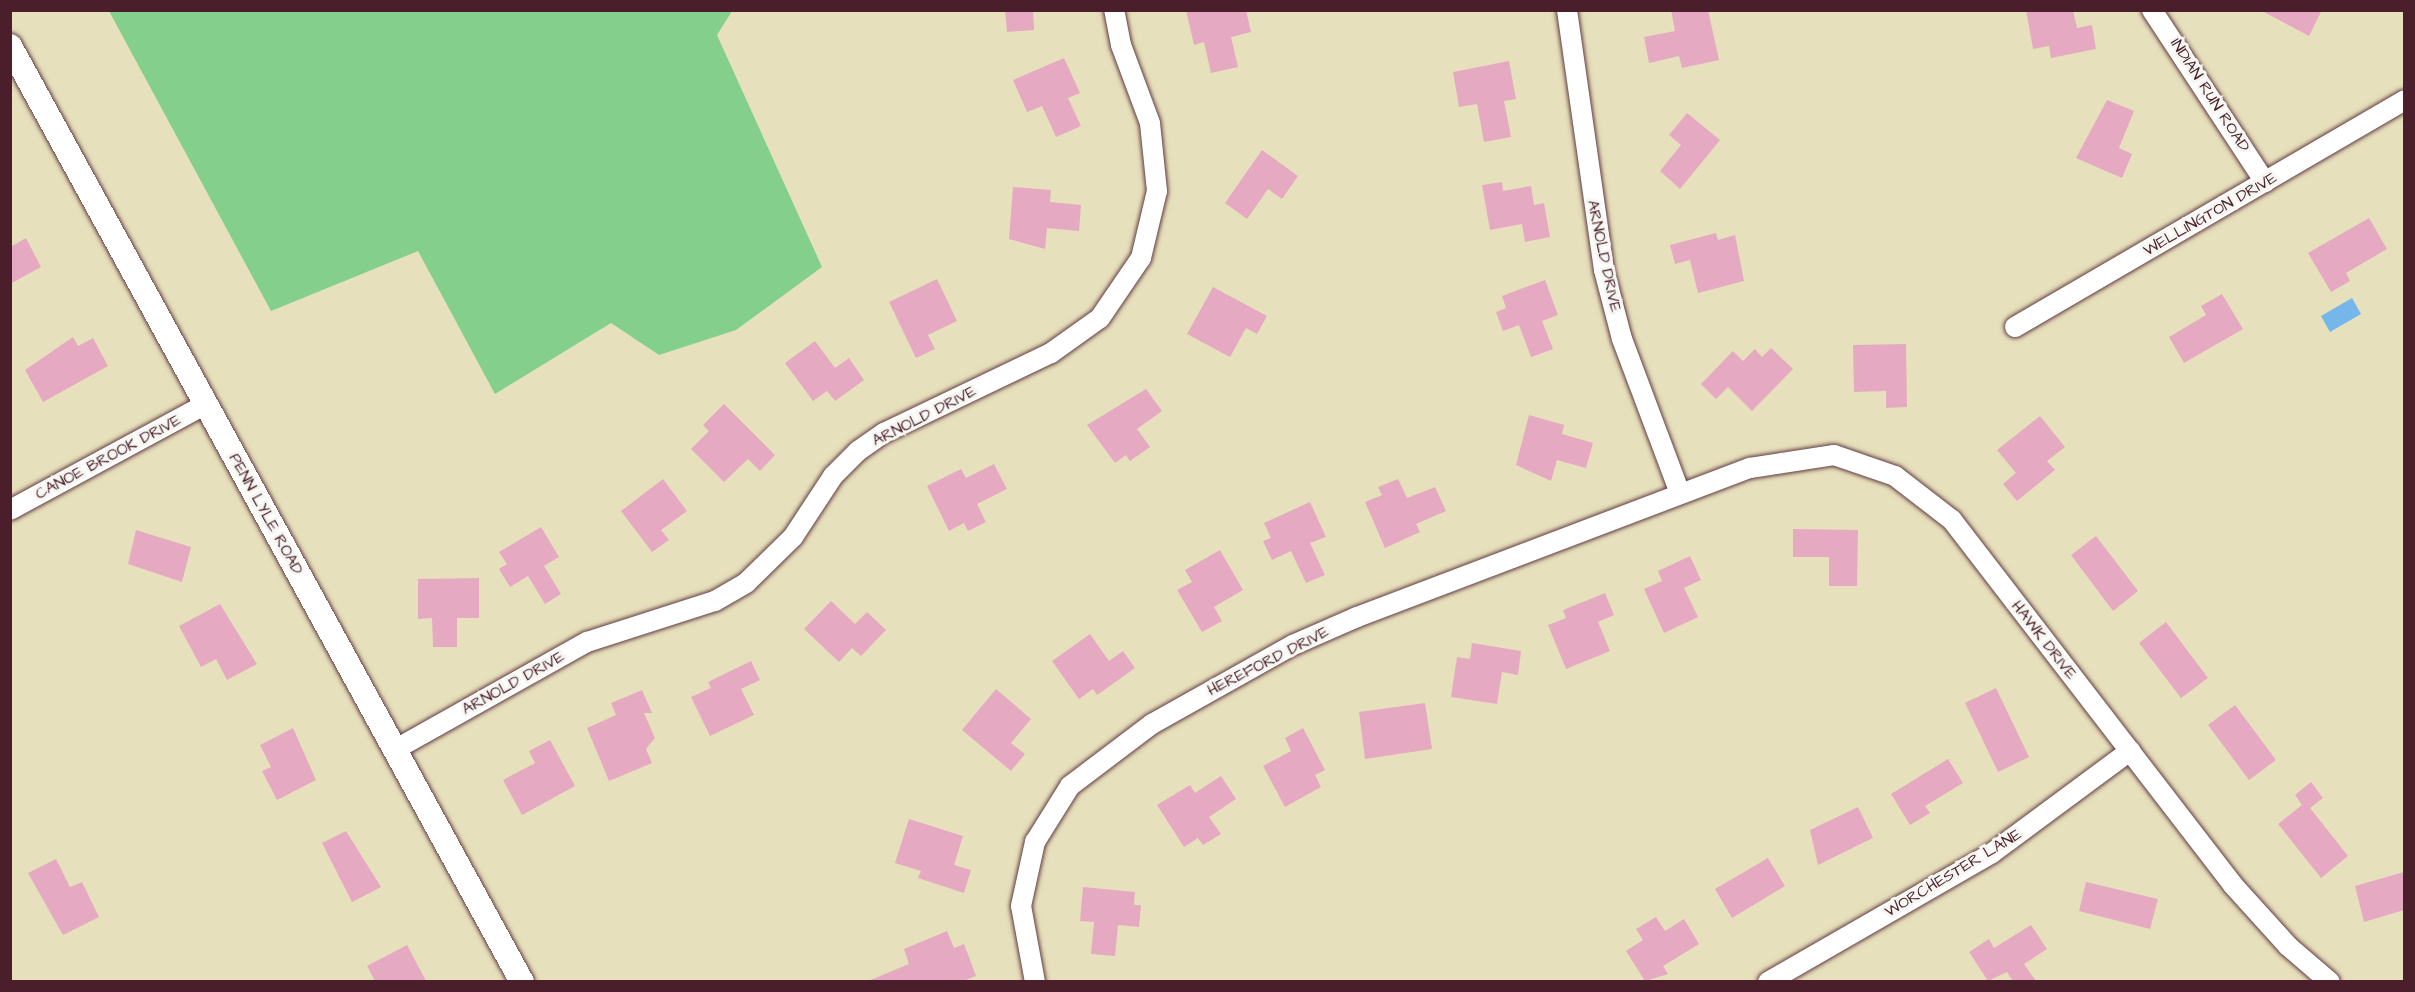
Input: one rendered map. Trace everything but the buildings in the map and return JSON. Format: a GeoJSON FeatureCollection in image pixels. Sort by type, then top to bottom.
{"type":"FeatureCollection","features":[{"type":"Feature","properties":{"kind":"street","name":"ARNOLD DRIVE"},"geometry":{"type":"LineString","coordinates":[[396,749],[587,642],[715,601],[746,583],[793,537],[833,476],[858,451],[884,433],[1051,353],[1100,318],[1141,258],[1157,192],[1150,123],[1121,45],[1114,10]]}},
{"type":"Feature","properties":{"kind":"street","name":"ARNOLD DRIVE"},"geometry":{"type":"LineString","coordinates":[[1568,10],[1604,270],[1622,339],[1680,493]]}},
{"type":"Feature","properties":{"kind":"street","name":"INDIAN RUN ROAD"},"geometry":{"type":"LineString","coordinates":[[2152,10],[2265,182]]}},
{"type":"Feature","properties":{"kind":"street","name":"PENN LYLE ROAD"},"geometry":{"type":"LineString","coordinates":[[10,46],[522,981]]}},
{"type":"Feature","properties":{"kind":"street","name":"WELLINGTON DRIVE"},"geometry":{"type":"LineString","coordinates":[[2015,327],[2404,101]]}},
{"type":"Feature","properties":{"kind":"street","name":"CANOE BROOK DRIVE"},"geometry":{"type":"LineString","coordinates":[[10,510],[206,404]]}},
{"type":"Feature","properties":{"kind":"street","name":"HAWK DRIVE"},"geometry":{"type":"LineString","coordinates":[[1680,493],[1750,468],[1805,457],[1834,455],[1895,476],[1952,520],[2250,906],[2331,981]]}},
{"type":"Feature","properties":{"kind":"street","name":"HEREFORD DRIVE"},"geometry":{"type":"LineString","coordinates":[[1035,981],[1023,939],[1025,873],[1050,812],[1091,766],[1172,712],[1293,645],[1680,493]]}},
{"type":"Feature","properties":{"kind":"street","name":"WORCHESTER LANE"},"geometry":{"type":"LineString","coordinates":[[1768,981],[1992,853],[2130,751]]}},
{"type":"Feature","properties":{"kind":"green space"},"geometry":{"type":"Polygon","coordinates":[[[109,11],[732,11],[717,35],[822,267],[736,330],[659,355],[611,323],[495,394],[418,251],[271,311],[109,11]]]}},
{"type":"Feature","properties":{"kind":"water"},"geometry":{"type":"Polygon","coordinates":[[[2352,298],[2361,314],[2330,332],[2321,316],[2352,298]]]}}]}
